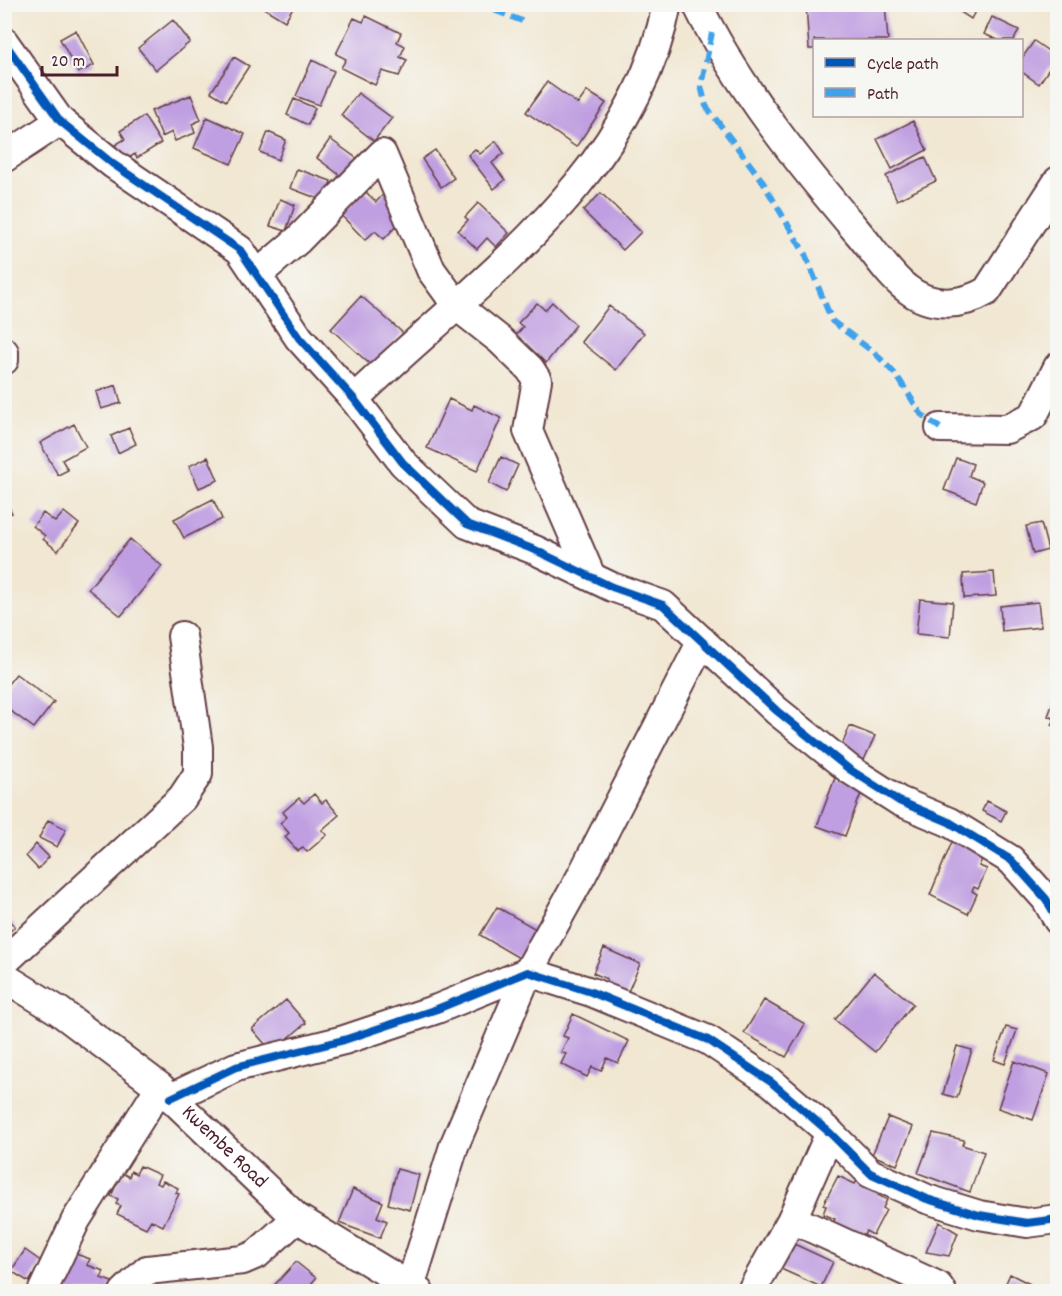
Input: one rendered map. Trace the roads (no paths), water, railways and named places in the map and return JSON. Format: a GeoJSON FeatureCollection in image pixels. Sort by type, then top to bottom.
{"type":"FeatureCollection","features":[{"type":"Feature","properties":{"kind":"street"},"geometry":{"type":"LineString","coordinates":[[354,399],[396,359],[458,307],[559,207],[602,152],[644,77],[660,40],[667,4]]}},
{"type":"Feature","properties":{"kind":"street"},"geometry":{"type":"LineString","coordinates":[[698,4],[720,50],[826,196],[906,289],[926,299],[950,304],[970,301],[987,291],[1058,181]]}},
{"type":"Feature","properties":{"kind":"street"},"geometry":{"type":"LineString","coordinates":[[4,42],[60,121],[112,164],[240,250],[299,338],[354,399],[403,463],[467,524],[590,574],[612,586],[663,604],[682,619],[702,641],[777,711],[849,769],[899,801],[949,822],[1011,860],[1046,899],[1058,920]]}},
{"type":"Feature","properties":{"kind":"street"},"geometry":{"type":"LineString","coordinates":[[4,158],[60,121]]}},
{"type":"Feature","properties":{"kind":"street"},"geometry":{"type":"LineString","coordinates":[[258,274],[298,240],[382,154],[431,270],[458,307],[500,340],[531,369],[537,380],[528,431],[590,574]]}},
{"type":"Feature","properties":{"kind":"street"},"geometry":{"type":"LineString","coordinates":[[4,352],[4,360]]}},
{"type":"Feature","properties":{"kind":"street"},"geometry":{"type":"LineString","coordinates":[[940,428],[1007,429],[1033,416],[1058,367]]}},
{"type":"Feature","properties":{"kind":"street"},"geometry":{"type":"LineString","coordinates":[[4,962],[182,798],[198,774],[198,747],[182,636]]}},
{"type":"Feature","properties":{"kind":"street"},"geometry":{"type":"LineString","coordinates":[[415,1289],[454,1146],[528,972],[582,875],[702,641]]}},
{"type":"Feature","properties":{"kind":"street"},"geometry":{"type":"LineString","coordinates":[[42,1292],[76,1220],[166,1093],[236,1067],[344,1040],[437,1009],[528,972],[591,992],[708,1040],[771,1082],[830,1133],[870,1173],[927,1199],[979,1215],[1027,1222],[1058,1220]]}},
{"type":"Feature","properties":{"kind":"street","name":"Kwembe Road"},"geometry":{"type":"LineString","coordinates":[[4,976],[59,1011],[166,1093],[297,1218],[415,1289]]}},
{"type":"Feature","properties":{"kind":"street"},"geometry":{"type":"LineString","coordinates":[[751,1292],[792,1219],[830,1133]]}},
{"type":"Feature","properties":{"kind":"street"},"geometry":{"type":"LineString","coordinates":[[124,1292],[147,1270],[243,1260],[257,1254],[297,1218]]}},
{"type":"Feature","properties":{"kind":"street"},"geometry":{"type":"LineString","coordinates":[[792,1219],[938,1286],[942,1292]]}}]}
